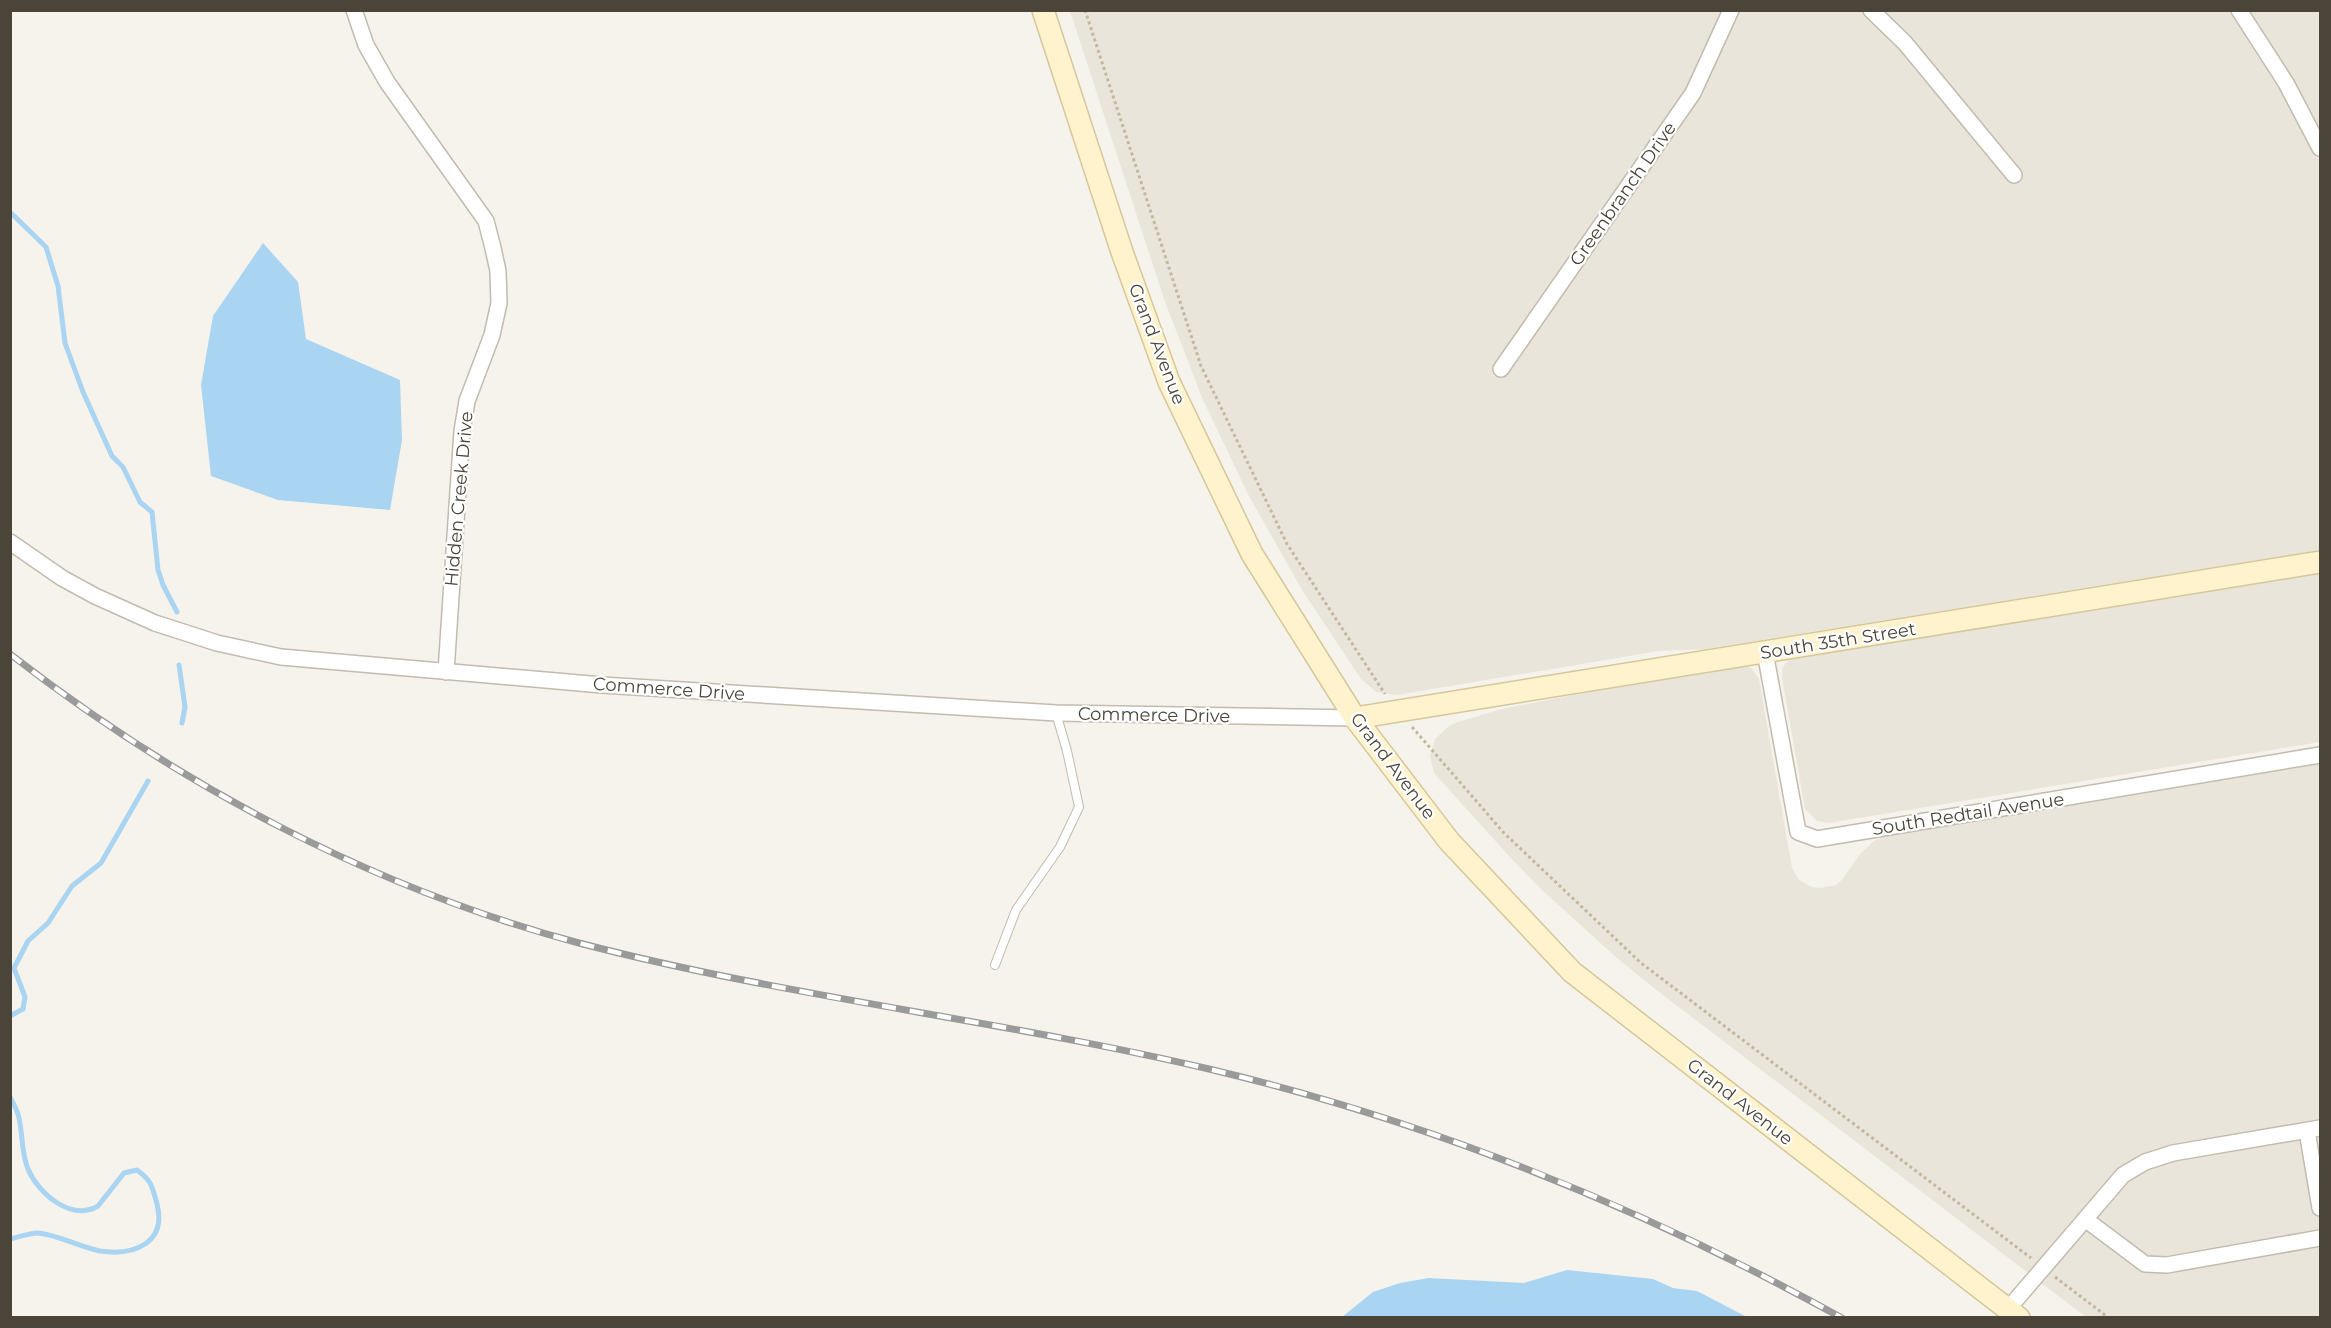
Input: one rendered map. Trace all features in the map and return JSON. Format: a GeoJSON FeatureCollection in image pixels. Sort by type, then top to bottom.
{"type":"FeatureCollection","features":[{"type":"Feature","properties":{"kind":"main road","name":"Grand Avenue"},"geometry":{"type":"LineString","coordinates":[[1043,10],[1122,252],[1169,382],[1252,554],[1355,718],[1449,841],[1572,972],[2013,1313]]}},
{"type":"Feature","properties":{"kind":"main road","name":"South 35th Street"},"geometry":{"type":"LineString","coordinates":[[1355,718],[2320,562]]}},
{"type":"Feature","properties":{"kind":"street","name":"Hidden Creek Drive"},"geometry":{"type":"LineString","coordinates":[[354,10],[366,45],[387,82],[486,221],[498,271],[499,303],[494,325],[467,401],[462,431],[446,672]]}},
{"type":"Feature","properties":{"kind":"street","name":"Greenbranch Drive"},"geometry":{"type":"LineString","coordinates":[[1501,369],[1693,93],[1731,10]]}},
{"type":"Feature","properties":{"kind":"street"},"geometry":{"type":"LineString","coordinates":[[1871,10],[1905,43],[2014,175]]}},
{"type":"Feature","properties":{"kind":"street"},"geometry":{"type":"LineString","coordinates":[[2239,10],[2286,83],[2320,148]]}},
{"type":"Feature","properties":{"kind":"street","name":"Commerce Drive"},"geometry":{"type":"LineString","coordinates":[[10,542],[62,578],[94,596],[154,623],[217,644],[281,657],[602,685],[1056,713],[1355,718]]}},
{"type":"Feature","properties":{"kind":"street","name":"South Redtail Avenue"},"geometry":{"type":"LineString","coordinates":[[1765,652],[1798,832],[1817,839],[2320,755]]}},
{"type":"Feature","properties":{"kind":"street"},"geometry":{"type":"LineString","coordinates":[[2013,1313],[2043,1268],[2123,1175],[2145,1162],[2173,1153],[2314,1129],[2320,1208]]}},
{"type":"Feature","properties":{"kind":"street"},"geometry":{"type":"LineString","coordinates":[[2085,1219],[2145,1264],[2167,1265],[2320,1238]]}},
{"type":"Feature","properties":{"kind":"lane"},"geometry":{"type":"LineString","coordinates":[[995,965],[1016,910],[1060,847],[1078,807],[1067,751],[1056,713]]}},
{"type":"Feature","properties":{"kind":"path"},"geometry":{"type":"LineString","coordinates":[[1084,10],[1201,366],[1287,544],[1386,694]]}},
{"type":"Feature","properties":{"kind":"path"},"geometry":{"type":"LineString","coordinates":[[1429,749],[1504,833],[1641,963],[2109,1317]]}},
{"type":"Feature","properties":{"kind":"shaded area"},"geometry":{"type":"Polygon","coordinates":[[[1070,11],[2320,11],[2320,550],[1705,649],[1659,651],[1397,695],[1376,692],[1361,679],[1302,590],[1249,496],[1203,400],[1165,302],[1070,11]]]}},
{"type":"Feature","properties":{"kind":"shaded area"},"geometry":{"type":"Polygon","coordinates":[[[2320,569],[2320,742],[1829,823],[1817,821],[1805,809],[1782,678],[1783,667],[1790,658],[2320,569]]]}},
{"type":"Feature","properties":{"kind":"shaded area"},"geometry":{"type":"Polygon","coordinates":[[[1736,663],[1751,668],[1759,679],[1792,868],[1799,880],[1812,887],[1836,885],[1860,854],[1875,840],[1887,836],[2320,764],[2320,1317],[2086,1317],[1617,958],[1543,891],[1434,773],[1430,756],[1435,739],[1449,726],[1458,722],[1502,709],[1736,663]]]}},
{"type":"Feature","properties":{"kind":"water"},"geometry":{"type":"Polygon","coordinates":[[[263,243],[298,282],[306,339],[400,380],[402,440],[390,510],[278,500],[211,476],[201,385],[213,316],[263,243]]]}},
{"type":"Feature","properties":{"kind":"water"},"geometry":{"type":"Polygon","coordinates":[[[1567,1270],[1653,1279],[1673,1288],[1697,1291],[1747,1317],[1342,1317],[1373,1292],[1400,1283],[1429,1278],[1524,1283],[1567,1270]]]}},
{"type":"Feature","properties":{"kind":"waterway"},"geometry":{"type":"LineString","coordinates":[[10,212],[46,247],[58,286],[65,343],[83,392],[112,456],[123,467],[140,502],[152,512],[158,570],[177,612]]}},
{"type":"Feature","properties":{"kind":"waterway"},"geometry":{"type":"LineString","coordinates":[[179,665],[185,707],[182,723]]}},
{"type":"Feature","properties":{"kind":"waterway"},"geometry":{"type":"LineString","coordinates":[[10,1016],[23,1009],[25,997],[14,968],[28,941],[48,923],[72,886],[101,863],[148,781]]}},
{"type":"Feature","properties":{"kind":"waterway"},"geometry":{"type":"LineString","coordinates":[[10,1097],[18,1115],[28,1169],[47,1195],[67,1208],[88,1210],[98,1206],[124,1173],[137,1170],[151,1184],[159,1217],[152,1237],[136,1249],[125,1251],[100,1251],[38,1233],[10,1239]]}},
{"type":"Feature","properties":{"kind":"railway"},"geometry":{"type":"LineString","coordinates":[[10,654],[74,702],[141,747],[210,789],[280,827],[353,862],[427,893],[502,920],[579,943],[657,962],[814,994],[1052,1036],[1209,1069],[1292,1090],[1455,1142],[1612,1204],[1690,1240],[1842,1318]]}}]}
